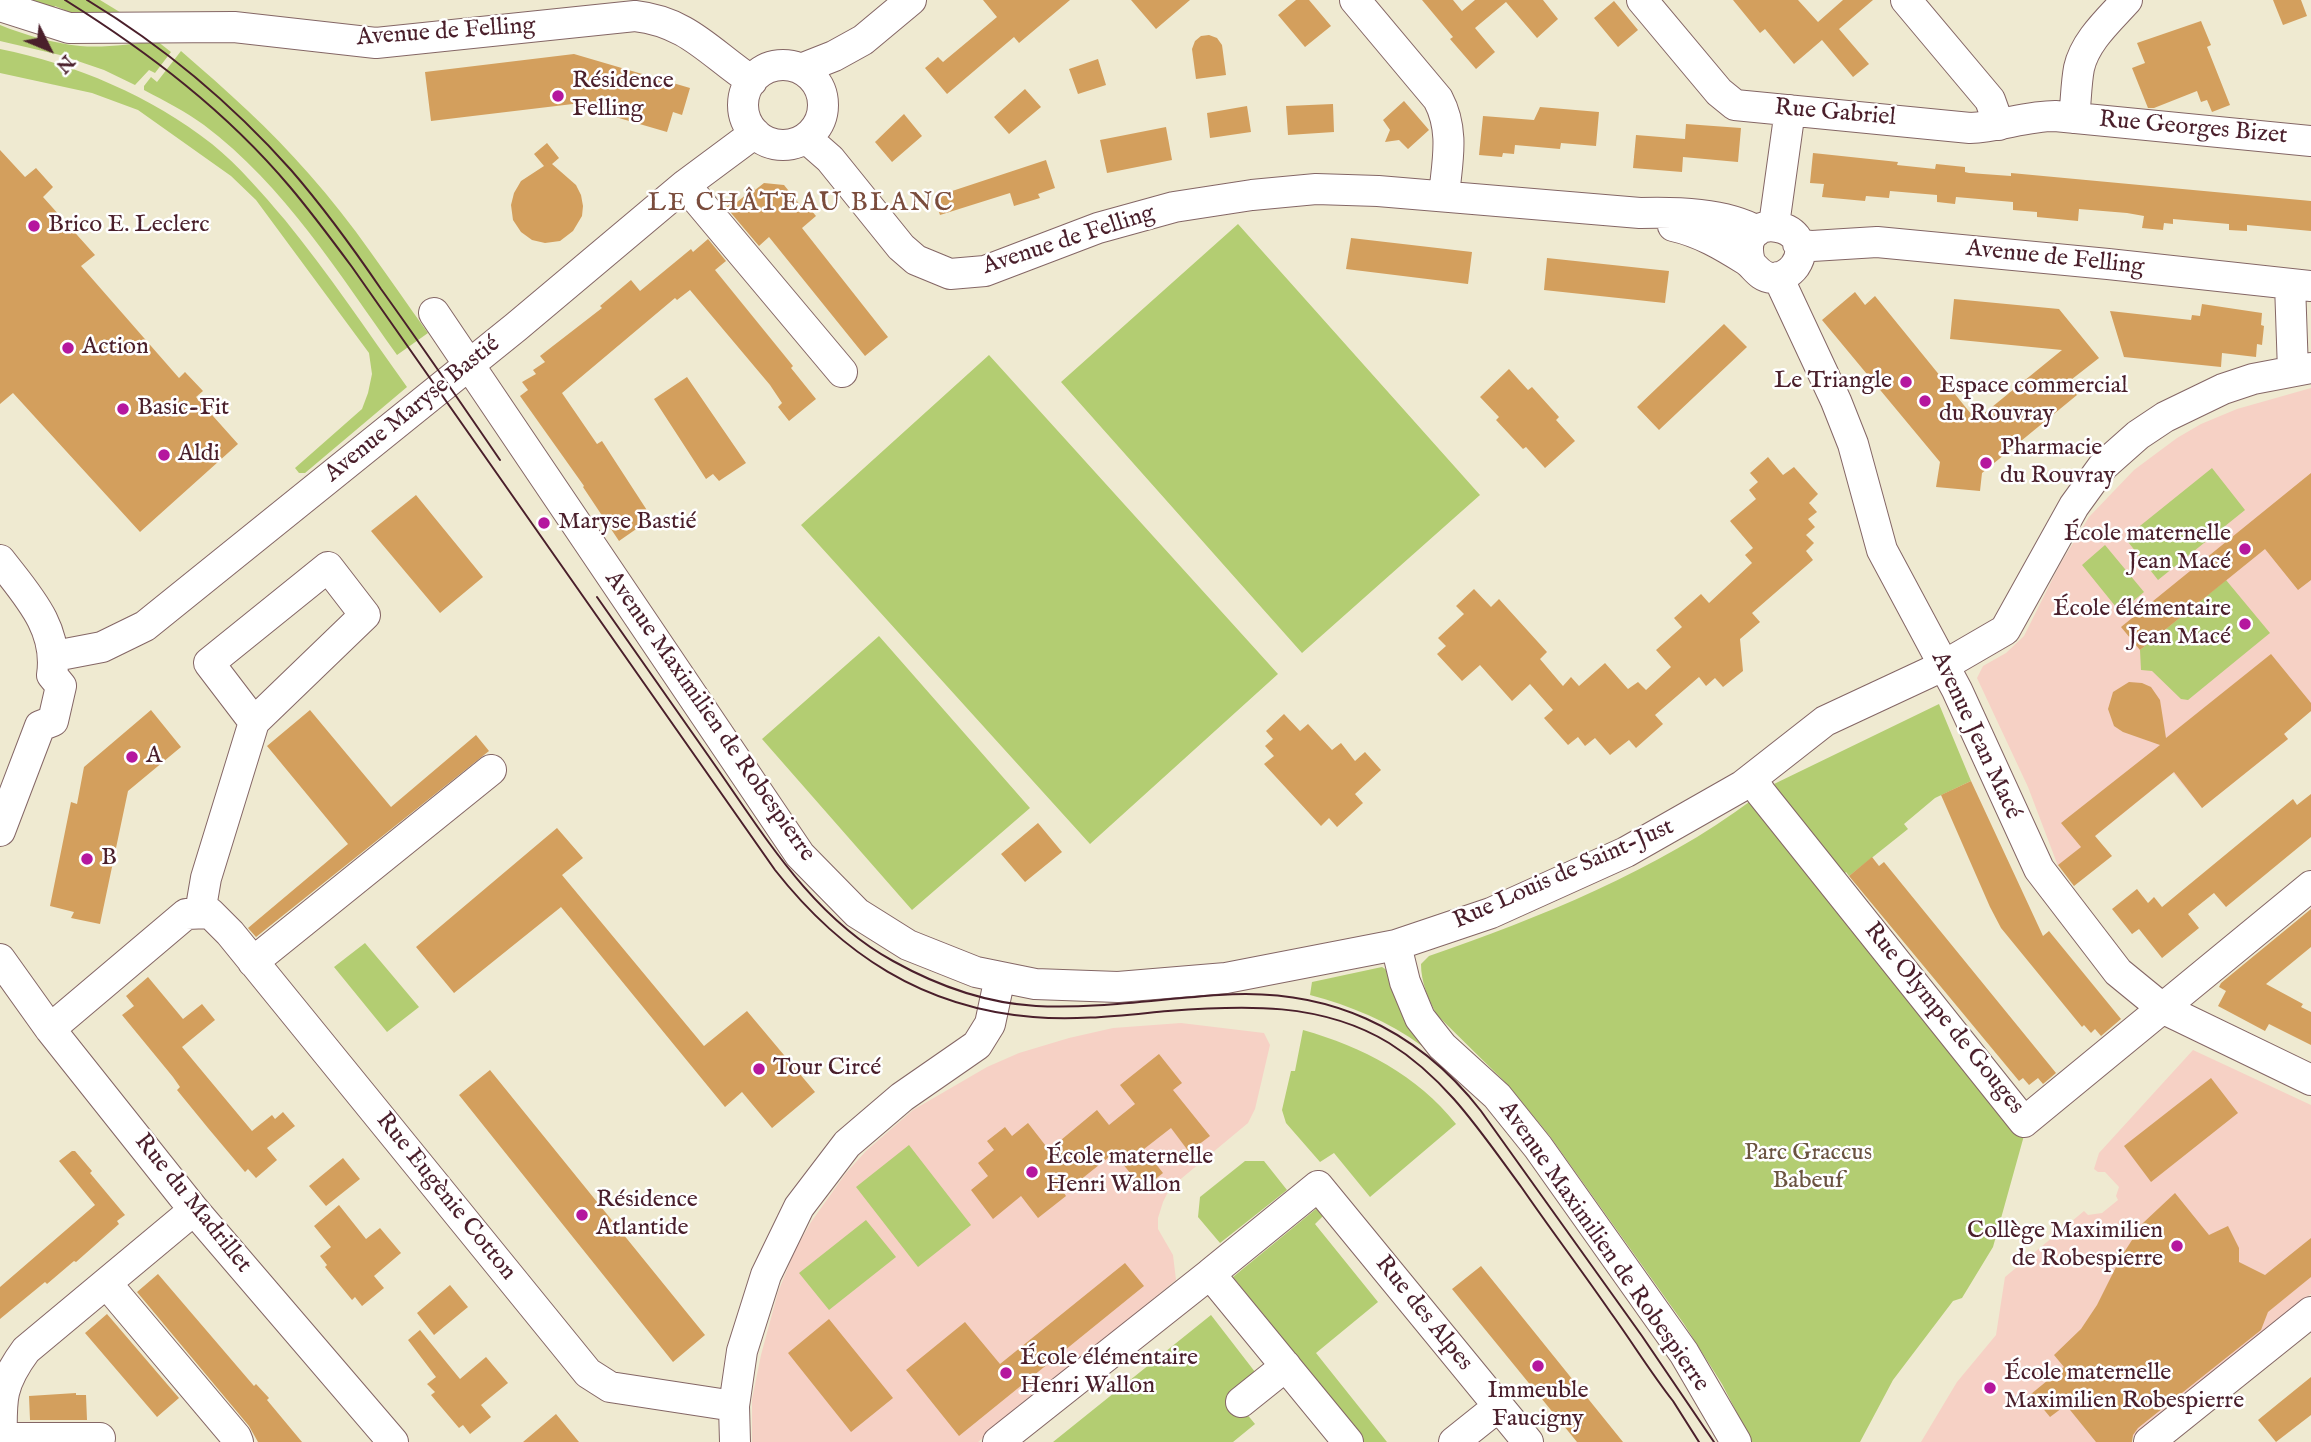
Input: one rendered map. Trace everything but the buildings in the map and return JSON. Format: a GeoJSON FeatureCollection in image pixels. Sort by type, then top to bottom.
{"type":"FeatureCollection","features":[{"type":"Feature","properties":{"kind":"street"},"geometry":{"type":"LineString","coordinates":[[801,69],[834,56],[863,40],[911,0]]}},
{"type":"Feature","properties":{"kind":"street"},"geometry":{"type":"LineString","coordinates":[[1355,0],[1438,99],[1446,114],[1450,140],[1444,196]]}},
{"type":"Feature","properties":{"kind":"street","name":"Rue Gabriel"},"geometry":{"type":"LineString","coordinates":[[1642,0],[1727,101],[1735,105],[1970,128],[1999,125],[2037,116],[2074,118]]}},
{"type":"Feature","properties":{"kind":"street"},"geometry":{"type":"LineString","coordinates":[[1906,0],[1990,100],[1999,125]]}},
{"type":"Feature","properties":{"kind":"street"},"geometry":{"type":"LineString","coordinates":[[2074,118],[2082,58],[2087,47],[2127,0]]}},
{"type":"Feature","properties":{"kind":"street","name":"Avenue de Felling"},"geometry":{"type":"LineString","coordinates":[[0,6],[69,28],[234,27],[376,43],[635,16],[673,24],[752,81]]}},
{"type":"Feature","properties":{"kind":"street"},"geometry":{"type":"LineString","coordinates":[[822,99],[863,40]]}},
{"type":"Feature","properties":{"kind":"street"},"geometry":{"type":"LineString","coordinates":[[784,65],[801,69],[815,80],[822,99],[821,117],[806,138],[775,144],[755,133],[745,113],[744,101],[752,81],[773,66],[784,65]]}},
{"type":"Feature","properties":{"kind":"street"},"geometry":{"type":"LineString","coordinates":[[1766,228],[1790,231],[1800,252],[1795,267],[1778,277],[1772,278],[1760,273],[1750,262],[1748,247],[1750,240],[1766,228],[1790,110]]}},
{"type":"Feature","properties":{"kind":"street","name":"Rue Georges Bizet"},"geometry":{"type":"LineString","coordinates":[[2074,118],[2311,141]]}},
{"type":"Feature","properties":{"kind":"street","name":"Avenue Maryse Bastié"},"geometry":{"type":"LineString","coordinates":[[54,665],[102,647],[145,626],[685,185],[755,133]]}},
{"type":"Feature","properties":{"kind":"street","name":"Avenue de Felling"},"geometry":{"type":"LineString","coordinates":[[806,138],[830,159],[901,247],[916,260],[950,274],[985,271],[1098,228],[1187,205],[1316,189],[1378,191],[1640,213],[1679,212],[1766,228]]}},
{"type":"Feature","properties":{"kind":"street"},"geometry":{"type":"LineString","coordinates":[[685,185],[842,372]]}},
{"type":"Feature","properties":{"kind":"street","name":"Avenue de Felling"},"geometry":{"type":"LineString","coordinates":[[1640,213],[1692,230],[1750,262]]}},
{"type":"Feature","properties":{"kind":"street","name":"Avenue de Felling"},"geometry":{"type":"LineString","coordinates":[[1798,244],[1812,246],[1877,242],[2300,285]]}},
{"type":"Feature","properties":{"kind":"street","name":"Avenue Jean Macé"},"geometry":{"type":"LineString","coordinates":[[1778,277],[1853,444],[1882,550],[1957,690],[2039,869],[2118,972],[2162,1008],[2311,1080]]}},
{"type":"Feature","properties":{"kind":"street"},"geometry":{"type":"LineString","coordinates":[[2300,285],[2302,369]]}},
{"type":"Feature","properties":{"kind":"street","name":"Avenue Maximilien de Robespierre"},"geometry":{"type":"LineString","coordinates":[[434,313],[800,855],[857,914],[908,945],[976,972],[1035,984],[1118,987],[1226,978],[1396,945],[1405,982],[1420,1018],[1442,1046],[1497,1096],[1538,1147],[1684,1353],[1736,1442]]}},
{"type":"Feature","properties":{"kind":"street","name":"Rue Louis de Saint-Just"},"geometry":{"type":"LineString","coordinates":[[1396,945],[1491,913],[1626,852],[1708,807],[1752,779],[1825,721],[1943,666],[2004,629],[2074,506],[2104,466],[2138,435],[2165,417],[2223,389],[2253,379],[2302,369]]}},
{"type":"Feature","properties":{"kind":"street"},"geometry":{"type":"LineString","coordinates":[[0,560],[40,613],[61,685],[53,721],[40,726],[0,831]]}},
{"type":"Feature","properties":{"kind":"street"},"geometry":{"type":"LineString","coordinates":[[50,1029],[186,914],[200,913],[206,878],[254,722],[365,615],[328,567],[209,663],[254,722]]}},
{"type":"Feature","properties":{"kind":"street"},"geometry":{"type":"LineString","coordinates":[[253,962],[491,770]]}},
{"type":"Feature","properties":{"kind":"street","name":"Rue Olympe de Gouges"},"geometry":{"type":"LineString","coordinates":[[1752,779],[2024,1122],[2162,1008]]}},
{"type":"Feature","properties":{"kind":"street"},"geometry":{"type":"LineString","coordinates":[[2162,1008],[2311,886]]}},
{"type":"Feature","properties":{"kind":"street","name":"Rue Eugènie Cotton"},"geometry":{"type":"LineString","coordinates":[[200,913],[209,913],[230,933],[587,1373],[610,1387],[734,1406]]}},
{"type":"Feature","properties":{"kind":"street","name":"Rue du Madrillet"},"geometry":{"type":"LineString","coordinates":[[0,959],[50,1029],[194,1210],[393,1442]]}},
{"type":"Feature","properties":{"kind":"street"},"geometry":{"type":"LineString","coordinates":[[734,1442],[734,1406],[742,1351],[766,1275],[799,1208],[847,1144],[902,1097],[977,1045],[990,1024],[1000,977]]}},
{"type":"Feature","properties":{"kind":"street","name":"Rue des Alpes"},"geometry":{"type":"LineString","coordinates":[[1210,1273],[1318,1186],[1528,1442]]}},
{"type":"Feature","properties":{"kind":"street"},"geometry":{"type":"LineString","coordinates":[[100,1438],[2,1440],[1,1398],[12,1368],[26,1350],[194,1210]]}},
{"type":"Feature","properties":{"kind":"street"},"geometry":{"type":"LineString","coordinates":[[999,1442],[1210,1273],[1348,1442]]}},
{"type":"Feature","properties":{"kind":"street"},"geometry":{"type":"LineString","coordinates":[[107,1284],[238,1442]]}},
{"type":"Feature","properties":{"kind":"street"},"geometry":{"type":"LineString","coordinates":[[2148,1442],[2311,1312]]}},
{"type":"Feature","properties":{"kind":"street"},"geometry":{"type":"LineString","coordinates":[[1241,1402],[1286,1366]]}},
{"type":"Feature","properties":{"kind":"street"},"geometry":{"type":"LineString","coordinates":[[1454,1442],[1499,1406]]}},
{"type":"Feature","properties":{"kind":"shaded area"},"geometry":{"type":"Polygon","coordinates":[[[2311,388],[2311,711],[2284,733],[2288,739],[2202,808],[2173,773],[2058,866],[2028,787],[1977,678],[1983,666],[2006,653],[2024,636],[2059,566],[2089,517],[2134,470],[2201,424],[2237,409],[2311,388]]]}},
{"type":"Feature","properties":{"kind":"shaded area"},"geometry":{"type":"Polygon","coordinates":[[[1181,1023],[1264,1033],[1270,1045],[1255,1109],[1248,1123],[1170,1188],[1163,1202],[1158,1229],[1173,1255],[1176,1280],[978,1442],[752,1442],[752,1399],[778,1292],[795,1250],[811,1222],[846,1173],[866,1151],[913,1110],[987,1067],[1019,1053],[1113,1028],[1181,1023]]]}},
{"type":"Feature","properties":{"kind":"shaded area","name":"Collège Maximilien de Robespierre"},"geometry":{"type":"Polygon","coordinates":[[[2193,1050],[2311,1105],[2311,1294],[2127,1442],[1921,1442],[1957,1382],[1996,1335],[2005,1277],[2084,1211],[2088,1215],[2102,1213],[2118,1200],[2116,1196],[2119,1187],[2105,1172],[2094,1169],[2099,1153],[2193,1050]]]}},
{"type":"Feature","properties":{"kind":"green space"},"geometry":{"type":"Polygon","coordinates":[[[29,0],[100,0],[123,14],[74,14],[55,6],[52,10],[29,0]]]}},
{"type":"Feature","properties":{"kind":"green space"},"geometry":{"type":"Polygon","coordinates":[[[0,25],[39,38],[80,46],[157,41],[171,52],[155,73],[149,70],[135,85],[104,70],[60,55],[0,41],[0,25]]]}},
{"type":"Feature","properties":{"kind":"green space"},"geometry":{"type":"Polygon","coordinates":[[[0,49],[56,63],[111,84],[164,111],[212,144],[241,171],[285,220],[407,387],[305,473],[299,473],[295,468],[362,409],[372,374],[369,353],[256,200],[231,176],[138,110],[92,93],[0,73],[0,49]]]}},
{"type":"Feature","properties":{"kind":"green space"},"geometry":{"type":"Polygon","coordinates":[[[181,51],[231,95],[309,174],[356,232],[428,333],[397,355],[309,232],[260,175],[204,125],[144,90],[151,77],[157,82],[181,51]]]}},
{"type":"Feature","properties":{"kind":"green space"},"geometry":{"type":"Polygon","coordinates":[[[1238,224],[1480,495],[1302,653],[1061,382],[1238,224]]]}},
{"type":"Feature","properties":{"kind":"green space"},"geometry":{"type":"Polygon","coordinates":[[[989,355],[1278,674],[1090,844],[801,525],[989,355]]]}},
{"type":"Feature","properties":{"kind":"green space"},"geometry":{"type":"Polygon","coordinates":[[[2212,468],[2245,510],[2158,580],[2125,538],[2212,468]]]}},
{"type":"Feature","properties":{"kind":"green space"},"geometry":{"type":"Polygon","coordinates":[[[2105,545],[2144,592],[2120,612],[2082,565],[2105,545]]]}},
{"type":"Feature","properties":{"kind":"green space"},"geometry":{"type":"Polygon","coordinates":[[[2226,580],[2270,633],[2188,700],[2181,699],[2152,671],[2141,670],[2140,650],[2226,580]]]}},
{"type":"Feature","properties":{"kind":"green space"},"geometry":{"type":"Polygon","coordinates":[[[879,636],[1030,808],[912,910],[762,739],[879,636]]]}},
{"type":"Feature","properties":{"kind":"green space"},"geometry":{"type":"Polygon","coordinates":[[[1939,704],[1971,781],[1935,798],[1904,824],[1908,829],[1849,876],[1846,872],[1841,877],[1787,809],[1774,784],[1939,704]]]}},
{"type":"Feature","properties":{"kind":"green space","name":"Parc Graccus Babeuf"},"geometry":{"type":"Polygon","coordinates":[[[1752,800],[2025,1132],[1993,1247],[1962,1298],[1953,1301],[1893,1380],[1860,1442],[1752,1442],[1722,1384],[1684,1324],[1549,1135],[1507,1084],[1437,1015],[1422,977],[1421,964],[1429,956],[1596,890],[1677,849],[1752,800]]]}},
{"type":"Feature","properties":{"kind":"green space"},"geometry":{"type":"Polygon","coordinates":[[[365,943],[419,1007],[387,1032],[334,967],[365,943]]]}},
{"type":"Feature","properties":{"kind":"green space"},"geometry":{"type":"Polygon","coordinates":[[[1382,967],[1390,972],[1425,1045],[1422,1046],[1369,1015],[1310,995],[1312,982],[1382,967]]]}},
{"type":"Feature","properties":{"kind":"green space"},"geometry":{"type":"Polygon","coordinates":[[[1303,1030],[1347,1045],[1387,1065],[1424,1091],[1456,1124],[1370,1197],[1334,1153],[1320,1162],[1286,1123],[1282,1110],[1291,1071],[1295,1071],[1303,1030]]]}},
{"type":"Feature","properties":{"kind":"green space"},"geometry":{"type":"Polygon","coordinates":[[[909,1145],[971,1225],[918,1267],[856,1187],[909,1145]]]}},
{"type":"Feature","properties":{"kind":"green space"},"geometry":{"type":"Polygon","coordinates":[[[1245,1161],[1264,1161],[1287,1190],[1220,1243],[1198,1217],[1200,1197],[1245,1161]]]}},
{"type":"Feature","properties":{"kind":"green space"},"geometry":{"type":"Polygon","coordinates":[[[1322,1204],[1328,1211],[1315,1224],[1378,1302],[1316,1353],[1387,1442],[1362,1442],[1278,1340],[1279,1334],[1233,1277],[1322,1204]]]}},
{"type":"Feature","properties":{"kind":"green space"},"geometry":{"type":"Polygon","coordinates":[[[866,1220],[896,1257],[829,1310],[799,1273],[866,1220]]]}},
{"type":"Feature","properties":{"kind":"green space"},"geometry":{"type":"Polygon","coordinates":[[[1211,1315],[1262,1381],[1237,1402],[1255,1424],[1233,1442],[1053,1442],[1211,1315]]]}},
{"type":"Feature","properties":{"kind":"tram line"},"geometry":{"type":"LineString","coordinates":[[65,0],[126,40],[213,108],[265,159],[298,197],[352,267],[775,870],[828,927],[888,972],[920,989],[993,1012],[1067,1018],[1225,1008],[1282,1009],[1337,1020],[1389,1043],[1429,1073],[1478,1128],[1600,1297],[1699,1442]]}},
{"type":"Feature","properties":{"kind":"tram line"},"geometry":{"type":"LineString","coordinates":[[87,0],[143,37],[195,77],[245,122],[291,170],[349,243],[500,460]]}},
{"type":"Feature","properties":{"kind":"tram line"},"geometry":{"type":"LineString","coordinates":[[597,597],[792,872],[838,922],[893,961],[926,978],[980,997],[1036,1006],[1105,1005],[1219,995],[1258,994],[1296,998],[1332,1006],[1366,1018],[1398,1035],[1428,1056],[1481,1111],[1642,1336],[1714,1442]]}},
{"type":"Feature","properties":{"kind":"place","name":"Résidence Felling"},"geometry":{"type":"Point","coordinates":[558,96]}},
{"type":"Feature","properties":{"kind":"place","name":"Brico E. Leclerc"},"geometry":{"type":"Point","coordinates":[34,226]}},
{"type":"Feature","properties":{"kind":"place","name":"Action"},"geometry":{"type":"Point","coordinates":[68,348]}},
{"type":"Feature","properties":{"kind":"place","name":"Le Triangle"},"geometry":{"type":"Point","coordinates":[1906,382]}},
{"type":"Feature","properties":{"kind":"place","name":"Espace commercial du Rouvray"},"geometry":{"type":"Point","coordinates":[1925,401]}},
{"type":"Feature","properties":{"kind":"place","name":"Basic-Fit"},"geometry":{"type":"Point","coordinates":[123,409]}},
{"type":"Feature","properties":{"kind":"place","name":"Aldi"},"geometry":{"type":"Point","coordinates":[164,455]}},
{"type":"Feature","properties":{"kind":"place","name":"Pharmacie du Rouvray"},"geometry":{"type":"Point","coordinates":[1986,463]}},
{"type":"Feature","properties":{"kind":"place","name":"Maryse Bastié"},"geometry":{"type":"Point","coordinates":[544,523]}},
{"type":"Feature","properties":{"kind":"place","name":"École maternelle Jean Macé"},"geometry":{"type":"Point","coordinates":[2245,549]}},
{"type":"Feature","properties":{"kind":"place","name":"École élémentaire Jean Macé"},"geometry":{"type":"Point","coordinates":[2245,624]}},
{"type":"Feature","properties":{"kind":"place","name":"A"},"geometry":{"type":"Point","coordinates":[132,757]}},
{"type":"Feature","properties":{"kind":"place","name":"B"},"geometry":{"type":"Point","coordinates":[87,859]}},
{"type":"Feature","properties":{"kind":"place","name":"Tour Circé"},"geometry":{"type":"Point","coordinates":[759,1069]}},
{"type":"Feature","properties":{"kind":"place","name":"École maternelle Henri Wallon"},"geometry":{"type":"Point","coordinates":[1032,1172]}},
{"type":"Feature","properties":{"kind":"place","name":"Résidence Atlantide"},"geometry":{"type":"Point","coordinates":[582,1215]}},
{"type":"Feature","properties":{"kind":"place","name":"Collège Maximilien de Robespierre"},"geometry":{"type":"Point","coordinates":[2177,1246]}},
{"type":"Feature","properties":{"kind":"place","name":"Immeuble Faucigny"},"geometry":{"type":"Point","coordinates":[1538,1366]}},
{"type":"Feature","properties":{"kind":"place","name":"École élémentaire Henri Wallon"},"geometry":{"type":"Point","coordinates":[1006,1373]}},
{"type":"Feature","properties":{"kind":"place","name":"École maternelle Maximilien Robespierre"},"geometry":{"type":"Point","coordinates":[1990,1388]}},
{"type":"Feature","properties":{"kind":"district","name":"LE CHÂTEAU BLANC"},"geometry":{"type":"Point","coordinates":[801,205]}}]}
